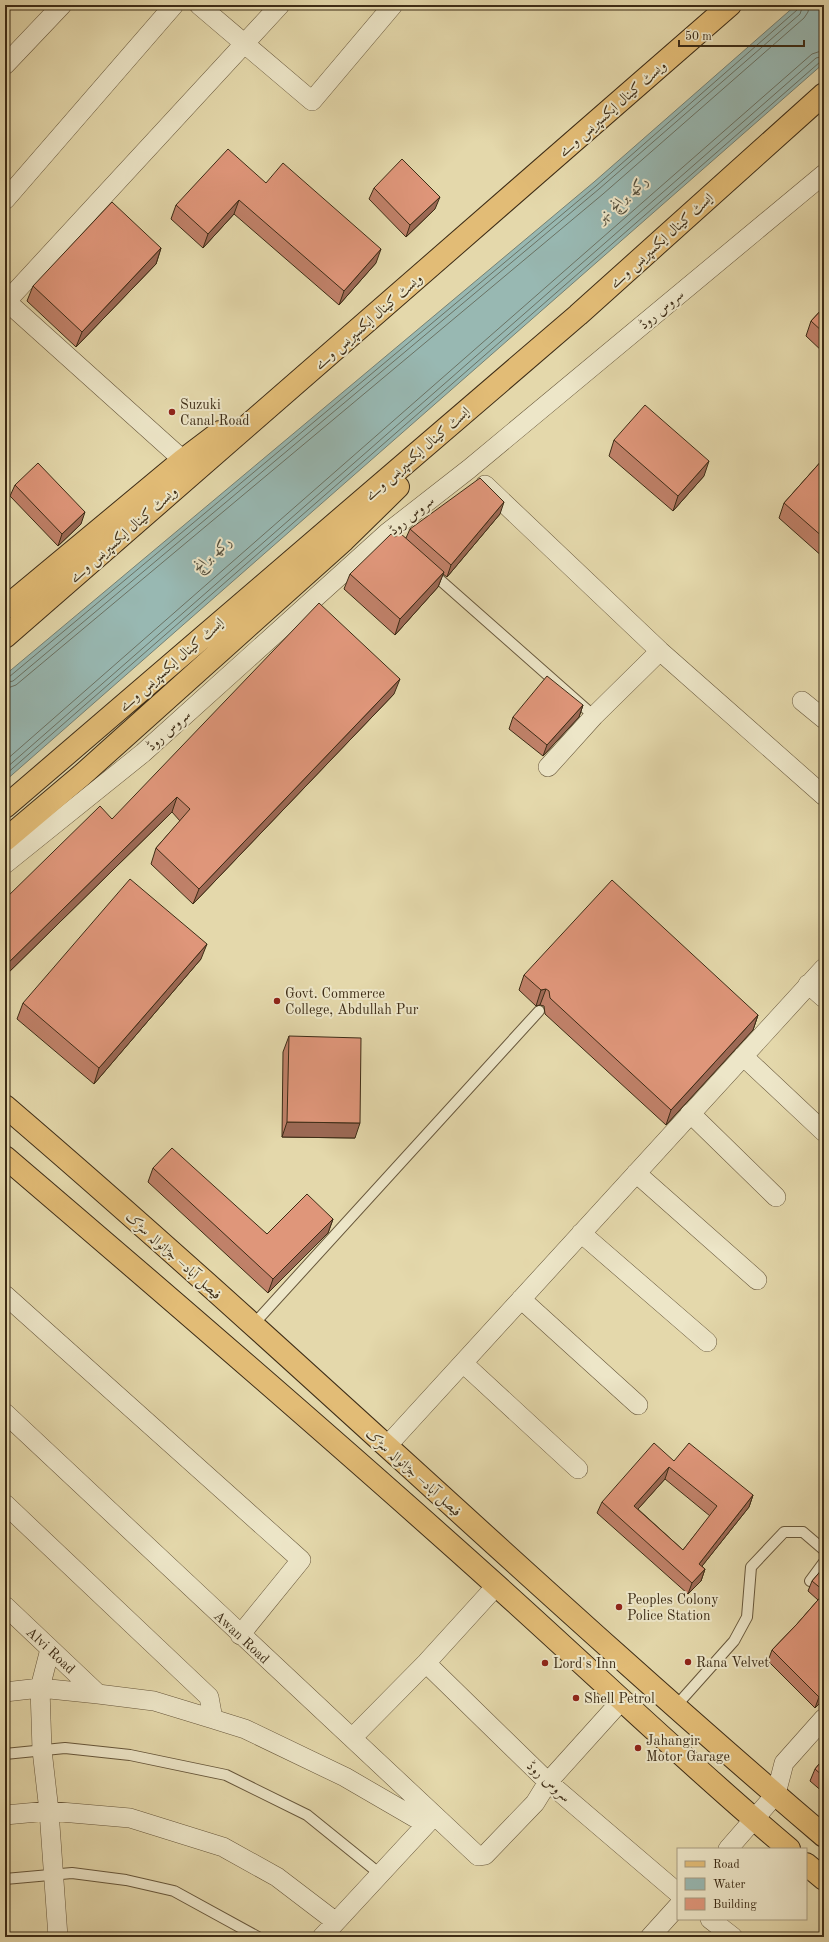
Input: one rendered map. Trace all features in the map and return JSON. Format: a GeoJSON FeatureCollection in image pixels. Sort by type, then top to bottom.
{"type":"FeatureCollection","features":[{"type":"Feature","properties":{"kind":"main road","name":"ویسٹ کینال ایکسپریس وے"},"geometry":{"type":"LineString","coordinates":[[5,636],[730,5]]}},
{"type":"Feature","properties":{"kind":"main road","name":"ایسٹ کینال ایکسپریس وے"},"geometry":{"type":"LineString","coordinates":[[5,807],[578,315],[824,94]]}},
{"type":"Feature","properties":{"kind":"main road"},"geometry":{"type":"LineString","coordinates":[[5,840],[82,775],[344,540],[578,315]]}},
{"type":"Feature","properties":{"kind":"main road"},"geometry":{"type":"LineString","coordinates":[[5,608],[183,460],[344,342]]}},
{"type":"Feature","properties":{"kind":"main road","name":"فیصل آباد– جڑانوالہ سڑک"},"geometry":{"type":"LineString","coordinates":[[5,1106],[92,1181],[386,1447],[824,1836]]}},
{"type":"Feature","properties":{"kind":"main road"},"geometry":{"type":"LineString","coordinates":[[5,1157],[158,1287],[497,1585],[621,1701],[754,1820],[788,1848]]}},
{"type":"Feature","properties":{"kind":"main road"},"geometry":{"type":"LineString","coordinates":[[807,1865],[824,1879]]}},
{"type":"Feature","properties":{"kind":"street"},"geometry":{"type":"LineString","coordinates":[[5,65],[62,5]]}},
{"type":"Feature","properties":{"kind":"street"},"geometry":{"type":"LineString","coordinates":[[5,200],[174,5]]}},
{"type":"Feature","properties":{"kind":"street"},"geometry":{"type":"LineString","coordinates":[[199,5],[312,101],[393,5]]}},
{"type":"Feature","properties":{"kind":"street"},"geometry":{"type":"LineString","coordinates":[[183,460],[5,301],[280,5]]}},
{"type":"Feature","properties":{"kind":"street","name":"سروس روڈ"},"geometry":{"type":"LineString","coordinates":[[5,864],[143,753],[390,536],[824,174]]}},
{"type":"Feature","properties":{"kind":"street"},"geometry":{"type":"LineString","coordinates":[[469,469],[660,651],[824,796]]}},
{"type":"Feature","properties":{"kind":"street"},"geometry":{"type":"LineString","coordinates":[[548,767],[594,716],[660,651]]}},
{"type":"Feature","properties":{"kind":"street"},"geometry":{"type":"LineString","coordinates":[[802,701],[824,720]]}},
{"type":"Feature","properties":{"kind":"street"},"geometry":{"type":"LineString","coordinates":[[386,1447],[824,968]]}},
{"type":"Feature","properties":{"kind":"street"},"geometry":{"type":"LineString","coordinates":[[808,984],[824,998]]}},
{"type":"Feature","properties":{"kind":"street"},"geometry":{"type":"LineString","coordinates":[[743,1056],[824,1132]]}},
{"type":"Feature","properties":{"kind":"street"},"geometry":{"type":"LineString","coordinates":[[690,1113],[776,1197]]}},
{"type":"Feature","properties":{"kind":"street"},"geometry":{"type":"LineString","coordinates":[[636,1173],[757,1280]]}},
{"type":"Feature","properties":{"kind":"street"},"geometry":{"type":"LineString","coordinates":[[581,1233],[707,1342]]}},
{"type":"Feature","properties":{"kind":"street"},"geometry":{"type":"LineString","coordinates":[[5,1296],[301,1560],[240,1635]]}},
{"type":"Feature","properties":{"kind":"street"},"geometry":{"type":"LineString","coordinates":[[521,1299],[638,1405]]}},
{"type":"Feature","properties":{"kind":"street"},"geometry":{"type":"LineString","coordinates":[[463,1363],[578,1469]]}},
{"type":"Feature","properties":{"kind":"street","name":"Awan Road"},"geometry":{"type":"LineString","coordinates":[[5,1413],[240,1635],[352,1738],[431,1820],[478,1856],[481,1857],[535,1803],[548,1782]]}},
{"type":"Feature","properties":{"kind":"street"},"geometry":{"type":"LineString","coordinates":[[5,1504],[209,1697],[213,1719]]}},
{"type":"Feature","properties":{"kind":"street"},"geometry":{"type":"LineString","coordinates":[[352,1738],[426,1663],[497,1585]]}},
{"type":"Feature","properties":{"kind":"street","name":"Alvi Road"},"geometry":{"type":"LineString","coordinates":[[5,1606],[98,1694]]}},
{"type":"Feature","properties":{"kind":"street"},"geometry":{"type":"LineString","coordinates":[[50,1649],[40,1688],[42,1750],[49,1811],[58,1937]]}},
{"type":"Feature","properties":{"kind":"street","name":"سروس روڈ"},"geometry":{"type":"LineString","coordinates":[[426,1663],[548,1782],[677,1892]]}},
{"type":"Feature","properties":{"kind":"street"},"geometry":{"type":"LineString","coordinates":[[5,1692],[40,1688],[154,1701],[245,1729],[431,1820],[322,1937]]}},
{"type":"Feature","properties":{"kind":"street"},"geometry":{"type":"LineString","coordinates":[[548,1782],[621,1701]]}},
{"type":"Feature","properties":{"kind":"street"},"geometry":{"type":"LineString","coordinates":[[729,1848],[776,1794],[784,1763],[824,1718]]}},
{"type":"Feature","properties":{"kind":"street"},"geometry":{"type":"LineString","coordinates":[[5,1815],[49,1811],[130,1818],[223,1847],[277,1877],[336,1922]]}},
{"type":"Feature","properties":{"kind":"street"},"geometry":{"type":"LineString","coordinates":[[650,1937],[677,1907]]}},
{"type":"Feature","properties":{"kind":"street"},"geometry":{"type":"LineString","coordinates":[[711,1920],[733,1937]]}},
{"type":"Feature","properties":{"kind":"lane"},"geometry":{"type":"LineString","coordinates":[[423,565],[594,716]]}},
{"type":"Feature","properties":{"kind":"lane"},"geometry":{"type":"LineString","coordinates":[[252,1326],[539,1011]]}},
{"type":"Feature","properties":{"kind":"lane"},"geometry":{"type":"LineString","coordinates":[[676,1706],[734,1641],[747,1617],[751,1567],[784,1532],[803,1532],[824,1550]]}},
{"type":"Feature","properties":{"kind":"lane"},"geometry":{"type":"LineString","coordinates":[[810,1581],[824,1562]]}},
{"type":"Feature","properties":{"kind":"lane"},"geometry":{"type":"LineString","coordinates":[[5,1754],[65,1748],[130,1755],[226,1775],[307,1816],[380,1874]]}},
{"type":"Feature","properties":{"kind":"lane"},"geometry":{"type":"LineString","coordinates":[[5,1879],[53,1873],[72,1873],[126,1880],[174,1891],[258,1937]]}},
{"type":"Feature","properties":{"kind":"water"},"geometry":{"type":"Polygon","coordinates":[[[796,5],[824,5],[824,63],[5,781],[5,675],[594,182],[796,5]]]}},
{"type":"Feature","properties":{"kind":"building"},"geometry":{"type":"Polygon","coordinates":[[[228,149],[266,183],[283,163],[381,249],[344,291],[239,200],[208,234],[176,205],[228,149]]]}},
{"type":"Feature","properties":{"kind":"building"},"geometry":{"type":"Polygon","coordinates":[[[402,159],[440,197],[410,225],[374,188],[402,159]]]}},
{"type":"Feature","properties":{"kind":"building"},"geometry":{"type":"Polygon","coordinates":[[[112,202],[161,248],[82,332],[33,286],[112,202]]]}},
{"type":"Feature","properties":{"kind":"building"},"geometry":{"type":"Polygon","coordinates":[[[824,307],[824,333],[811,321],[824,307]]]}},
{"type":"Feature","properties":{"kind":"building"},"geometry":{"type":"Polygon","coordinates":[[[645,405],[709,461],[678,496],[614,440],[645,405]]]}},
{"type":"Feature","properties":{"kind":"building"},"geometry":{"type":"Polygon","coordinates":[[[824,458],[824,538],[784,503],[824,458]]]}},
{"type":"Feature","properties":{"kind":"building"},"geometry":{"type":"Polygon","coordinates":[[[38,463],[85,512],[62,534],[15,485],[38,463]]]}},
{"type":"Feature","properties":{"kind":"building"},"geometry":{"type":"Polygon","coordinates":[[[480,478],[504,502],[451,565],[410,529],[480,478]]]}},
{"type":"Feature","properties":{"kind":"building"},"geometry":{"type":"Polygon","coordinates":[[[400,533],[444,572],[400,619],[350,574],[391,534],[395,537],[400,533]]]}},
{"type":"Feature","properties":{"kind":"building"},"geometry":{"type":"Polygon","coordinates":[[[319,603],[400,679],[199,889],[156,848],[190,809],[177,797],[5,966],[5,899],[100,806],[112,819],[319,603]]]}},
{"type":"Feature","properties":{"kind":"building"},"geometry":{"type":"Polygon","coordinates":[[[547,676],[583,705],[547,745],[513,717],[547,676]]]}},
{"type":"Feature","properties":{"kind":"building"},"geometry":{"type":"Polygon","coordinates":[[[130,879],[207,944],[99,1068],[23,1003],[130,879]]]}},
{"type":"Feature","properties":{"kind":"building"},"geometry":{"type":"Polygon","coordinates":[[[612,880],[758,1015],[671,1110],[550,998],[549,991],[546,989],[541,990],[524,975],[612,880]]]}},
{"type":"Feature","properties":{"kind":"building"},"geometry":{"type":"Polygon","coordinates":[[[289,1036],[361,1038],[360,1123],[287,1122],[289,1036]]]}},
{"type":"Feature","properties":{"kind":"building"},"geometry":{"type":"Polygon","coordinates":[[[172,1148],[267,1234],[307,1194],[333,1219],[273,1279],[153,1168],[172,1148]]]}},
{"type":"Feature","properties":{"kind":"building"},"geometry":{"type":"Polygon","coordinates":[[[654,1443],[674,1461],[689,1443],[753,1495],[699,1564],[705,1569],[692,1583],[602,1502],[654,1443]],[[669,1467],[634,1506],[683,1550],[717,1506],[669,1467]]]}},
{"type":"Feature","properties":{"kind":"building"},"geometry":{"type":"Polygon","coordinates":[[[824,1567],[824,1591],[812,1581],[824,1567]]]}},
{"type":"Feature","properties":{"kind":"building"},"geometry":{"type":"Polygon","coordinates":[[[824,1593],[824,1692],[819,1697],[772,1650],[824,1593]]]}},
{"type":"Feature","properties":{"kind":"building"},"geometry":{"type":"Polygon","coordinates":[[[824,1758],[824,1777],[815,1769],[824,1758]]]}},
{"type":"Feature","properties":{"kind":"place","name":"Suzuki Canal Road"},"geometry":{"type":"Point","coordinates":[172,412]}},
{"type":"Feature","properties":{"kind":"place","name":"Govt. Commerce College, Abdullah Pur"},"geometry":{"type":"Point","coordinates":[277,1001]}},
{"type":"Feature","properties":{"kind":"place","name":"Peoples Colony Police Station"},"geometry":{"type":"Point","coordinates":[619,1607]}},
{"type":"Feature","properties":{"kind":"place","name":"Rana Velvet"},"geometry":{"type":"Point","coordinates":[688,1662]}},
{"type":"Feature","properties":{"kind":"place","name":"Lord's Inn"},"geometry":{"type":"Point","coordinates":[545,1663]}},
{"type":"Feature","properties":{"kind":"place","name":"Shell Petrol"},"geometry":{"type":"Point","coordinates":[576,1698]}},
{"type":"Feature","properties":{"kind":"place","name":"Jahangir Motor Garage"},"geometry":{"type":"Point","coordinates":[638,1748]}},
{"type":"Feature","properties":{"kind":"water label","name":"رکھ برانچ نہر"},"geometry":{"type":"Point","coordinates":[622,199]}},
{"type":"Feature","properties":{"kind":"water label","name":"رکھ برانچ"},"geometry":{"type":"Point","coordinates":[212,554]}}]}
